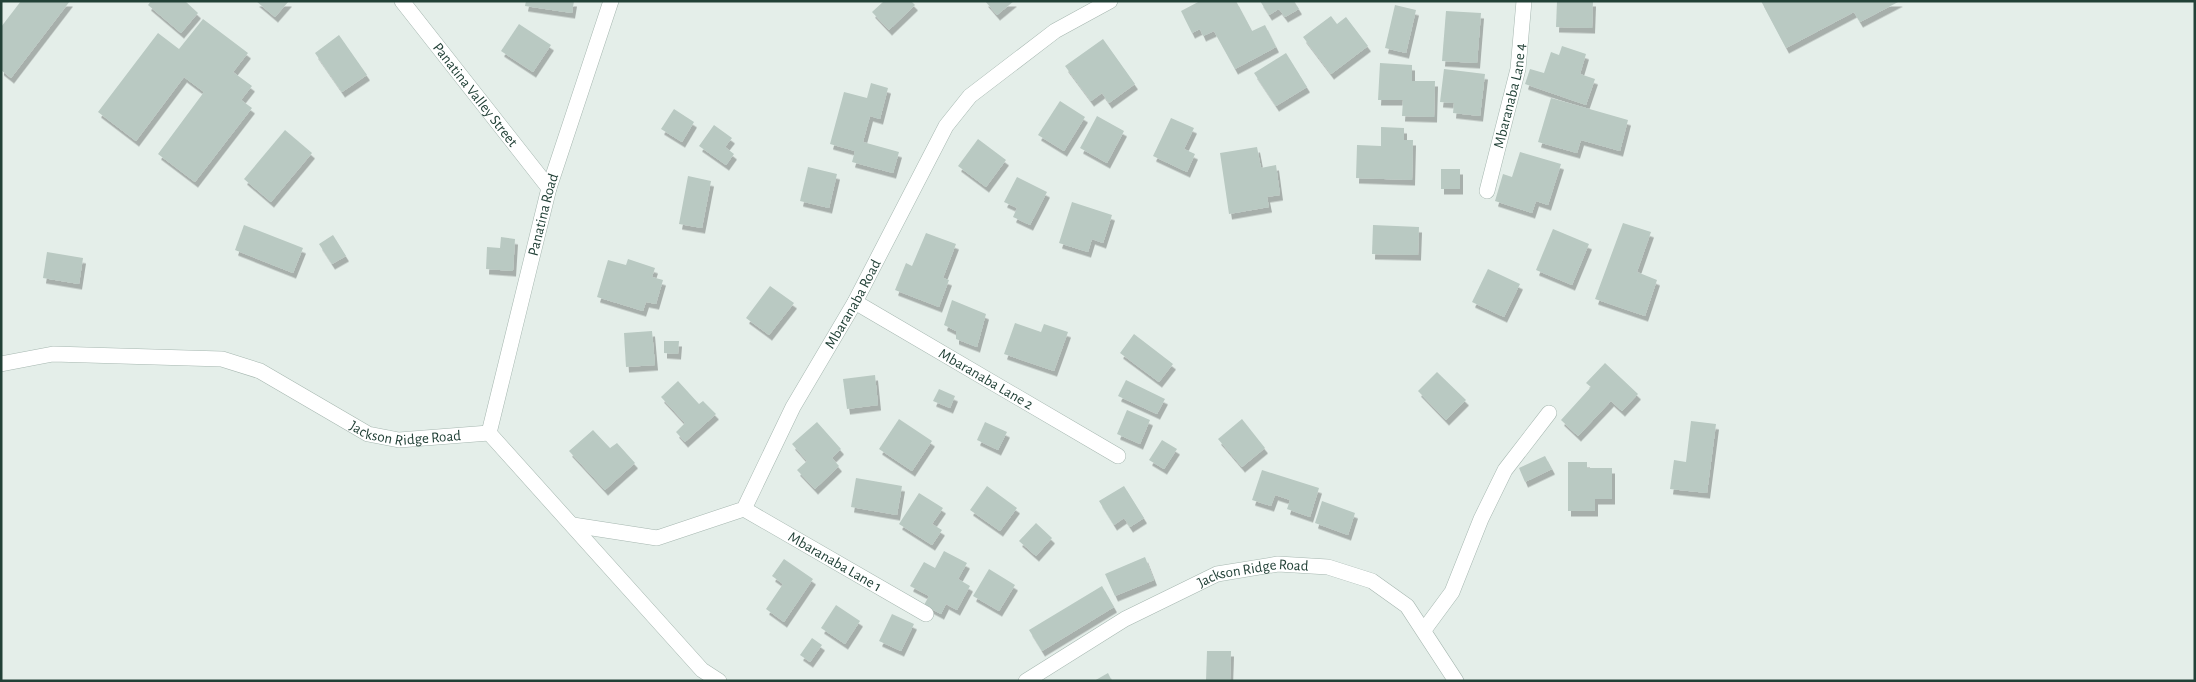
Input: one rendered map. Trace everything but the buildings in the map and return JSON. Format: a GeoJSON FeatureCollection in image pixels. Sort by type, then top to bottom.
{"type":"FeatureCollection","features":[{"type":"Feature","properties":{"kind":"street","name":"Panatina Valley Street"},"geometry":{"type":"LineString","coordinates":[[402,1],[549,188]]}},
{"type":"Feature","properties":{"kind":"street","name":"Panatina Road"},"geometry":{"type":"LineString","coordinates":[[489,433],[549,188],[611,1]]}},
{"type":"Feature","properties":{"kind":"street","name":"Mbaranaba Road"},"geometry":{"type":"LineString","coordinates":[[744,510],[793,407],[855,302],[946,126],[970,96],[1055,31],[1110,1]]}},
{"type":"Feature","properties":{"kind":"street","name":"Mbaranaba Lane 4"},"geometry":{"type":"LineString","coordinates":[[1487,191],[1518,68],[1524,1]]}},
{"type":"Feature","properties":{"kind":"street","name":"Mbaranaba Lane 2"},"geometry":{"type":"LineString","coordinates":[[855,302],[1118,456]]}},
{"type":"Feature","properties":{"kind":"street","name":"Jackson Ridge Road"},"geometry":{"type":"LineString","coordinates":[[1,364],[53,354],[222,359],[260,371],[368,434],[399,440],[489,433]]}},
{"type":"Feature","properties":{"kind":"street"},"geometry":{"type":"LineString","coordinates":[[1424,630],[1452,592],[1481,519],[1505,470],[1549,413]]}},
{"type":"Feature","properties":{"kind":"street"},"geometry":{"type":"LineString","coordinates":[[489,433],[702,670],[719,681]]}},
{"type":"Feature","properties":{"kind":"street"},"geometry":{"type":"LineString","coordinates":[[573,525],[657,538],[744,510]]}},
{"type":"Feature","properties":{"kind":"street","name":"Mbaranaba Lane 1"},"geometry":{"type":"LineString","coordinates":[[744,510],[926,614]]}},
{"type":"Feature","properties":{"kind":"street","name":"Jackson Ridge Road"},"geometry":{"type":"LineString","coordinates":[[1026,681],[1125,619],[1217,574],[1278,564],[1328,566],[1372,581],[1407,606],[1456,681]]}}]}
